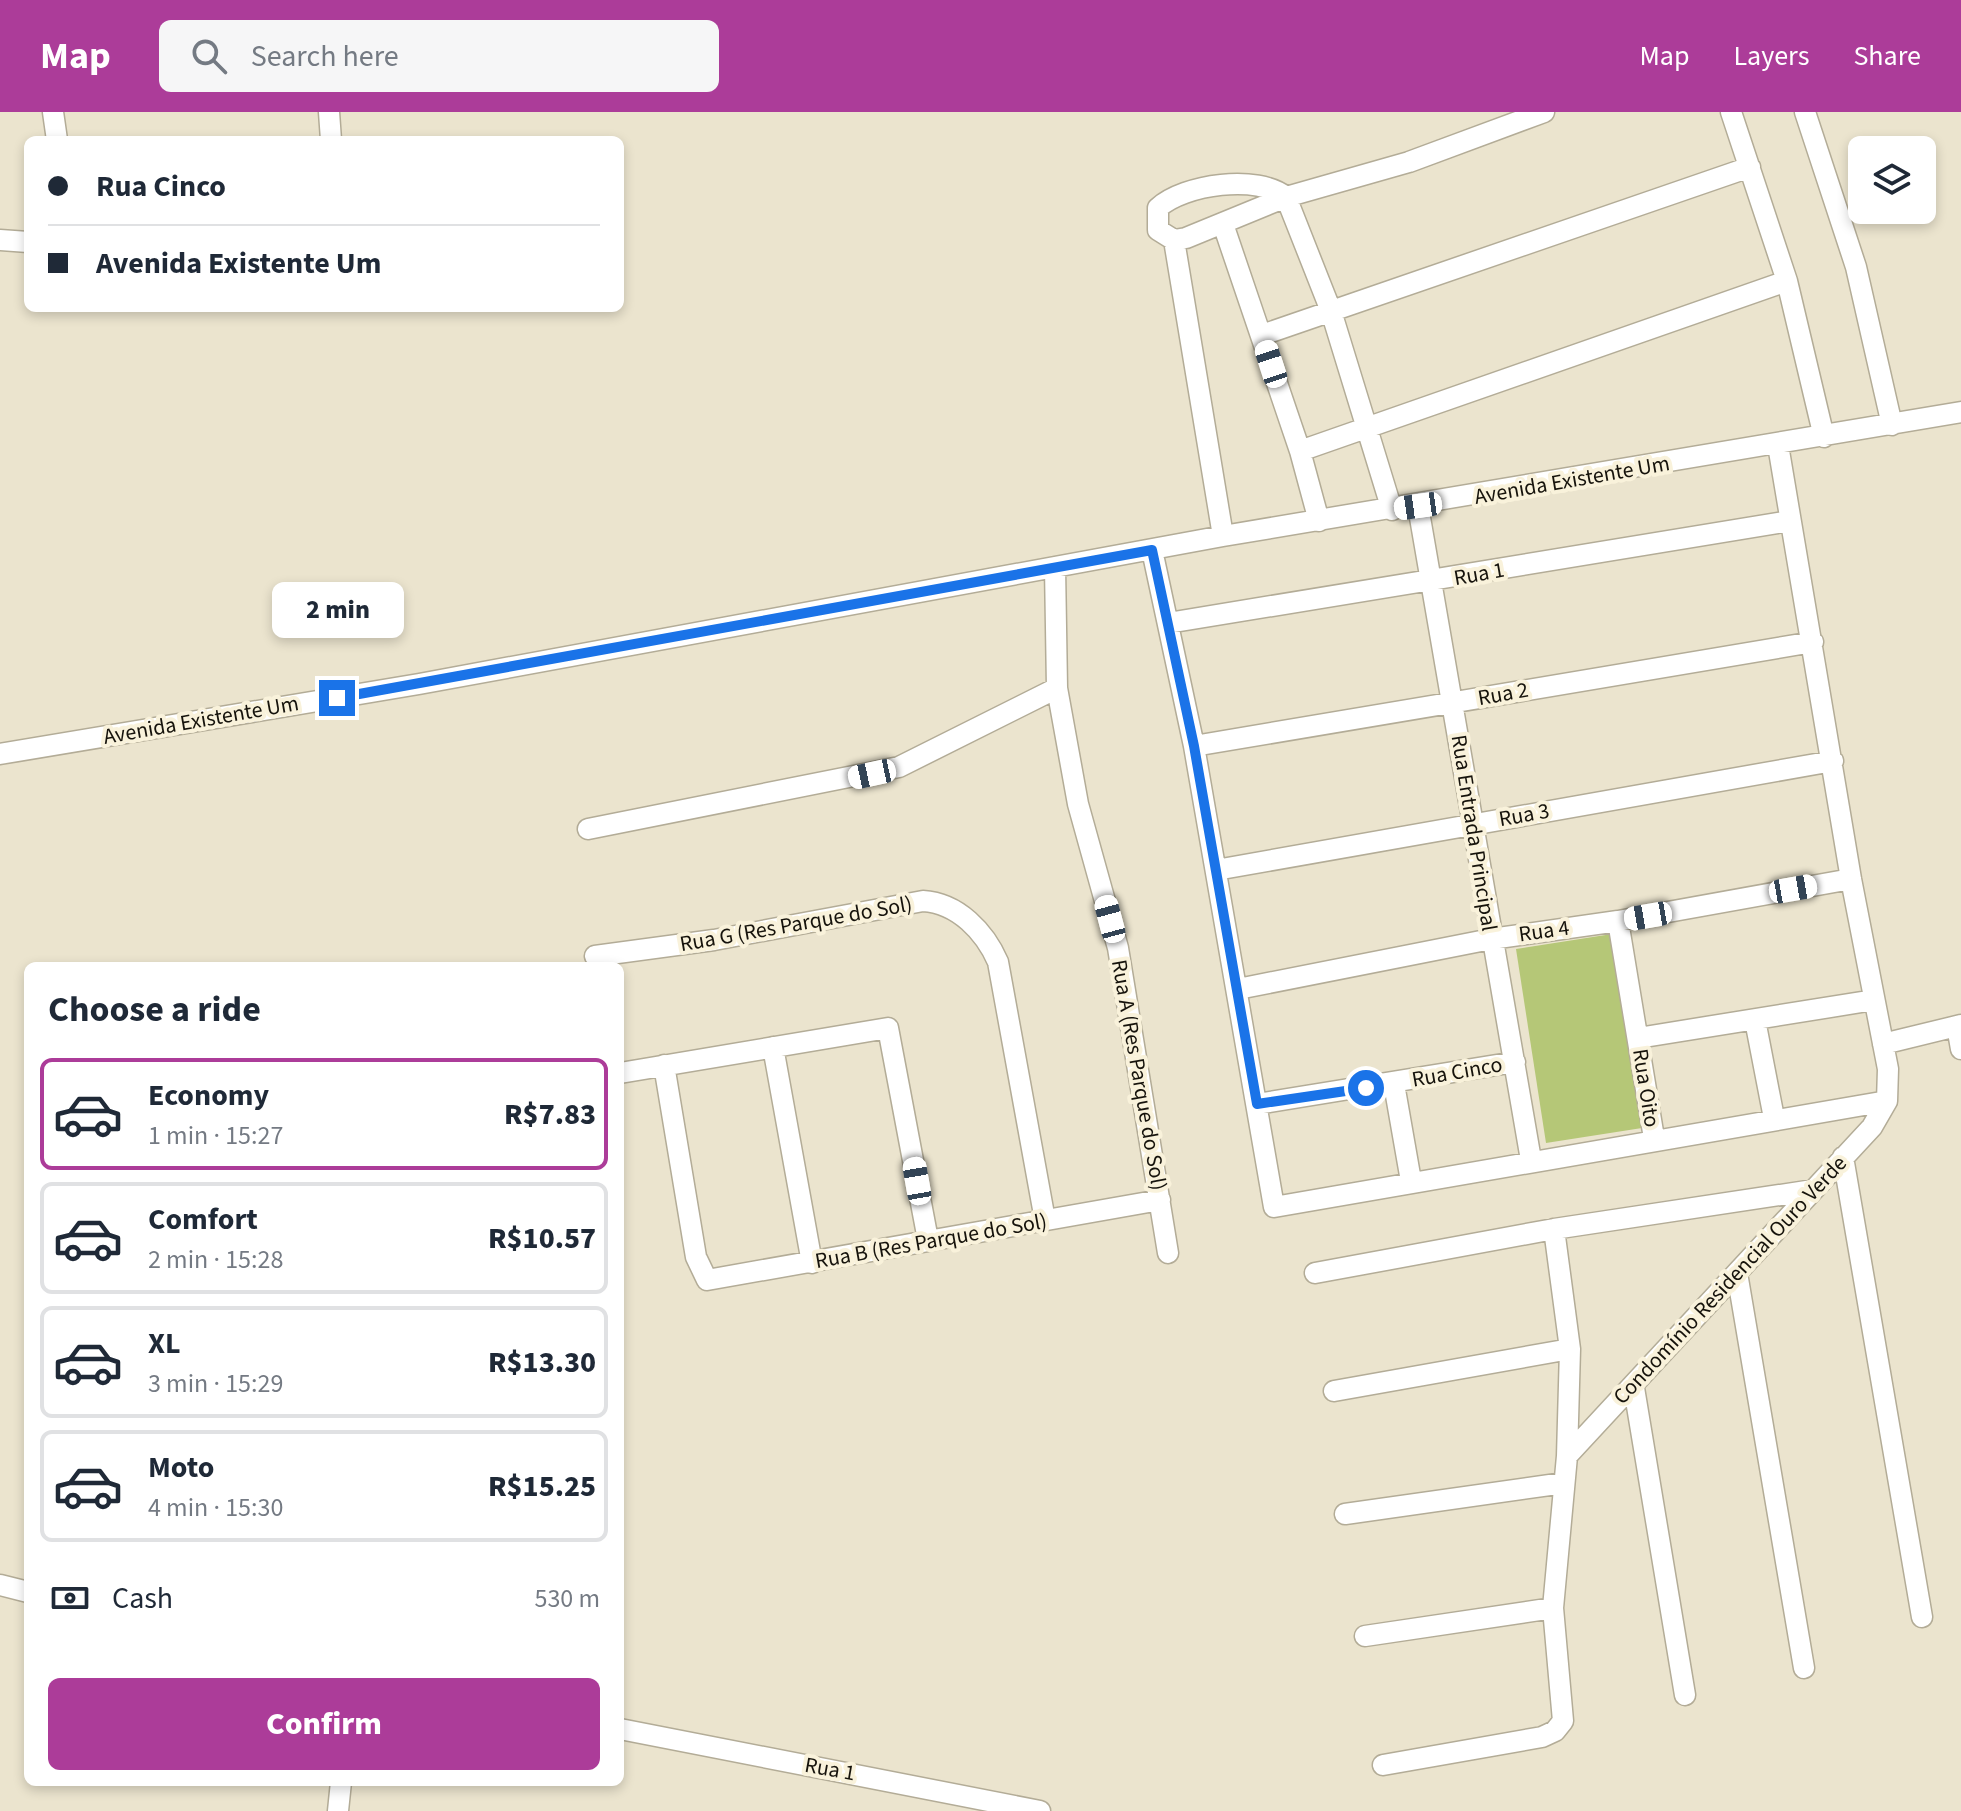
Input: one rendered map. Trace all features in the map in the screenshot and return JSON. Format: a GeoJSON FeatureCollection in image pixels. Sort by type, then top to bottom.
{"type":"FeatureCollection","features":[{"type":"Feature","properties":{"kind":"street"},"geometry":{"type":"LineString","coordinates":[[53,112],[56,136]]}},
{"type":"Feature","properties":{"kind":"street"},"geometry":{"type":"LineString","coordinates":[[329,112],[331,136]]}},
{"type":"Feature","properties":{"kind":"street"},"geometry":{"type":"LineString","coordinates":[[1174,240],[1223,224],[1286,197],[1409,162],[1544,112]]}},
{"type":"Feature","properties":{"kind":"street"},"geometry":{"type":"LineString","coordinates":[[1731,112],[1787,281],[1824,437]]}},
{"type":"Feature","properties":{"kind":"street"},"geometry":{"type":"LineString","coordinates":[[1805,112],[1856,267],[1892,425]]}},
{"type":"Feature","properties":{"kind":"street"},"geometry":{"type":"LineString","coordinates":[[1262,335],[1750,167]]}},
{"type":"Feature","properties":{"kind":"street"},"geometry":{"type":"LineString","coordinates":[[1223,536],[1174,240],[1158,230],[1155,219],[1158,208],[1169,198],[1207,186],[1260,185],[1286,197],[1331,311],[1392,510]]}},
{"type":"Feature","properties":{"kind":"street"},"geometry":{"type":"LineString","coordinates":[[1223,224],[1300,451],[1319,521]]}},
{"type":"Feature","properties":{"kind":"street"},"geometry":{"type":"LineString","coordinates":[[0,240],[24,242]]}},
{"type":"Feature","properties":{"kind":"street"},"geometry":{"type":"LineString","coordinates":[[1300,451],[1787,281]]}},
{"type":"Feature","properties":{"kind":"street","name":"Avenida Existente Um"},"geometry":{"type":"LineString","coordinates":[[0,754],[419,684],[1223,536],[1418,506],[1961,412]]}},
{"type":"Feature","properties":{"kind":"street"},"geometry":{"type":"LineString","coordinates":[[1152,550],[1194,746],[1274,1207],[1654,1138],[1887,1101],[1888,1069],[1851,879],[1778,445]]}},
{"type":"Feature","properties":{"kind":"street","name":"Rua Entrada Principal"},"geometry":{"type":"LineString","coordinates":[[1418,506],[1531,1160]]}},
{"type":"Feature","properties":{"kind":"street","name":"Rua 1"},"geometry":{"type":"LineString","coordinates":[[1168,623],[1790,521]]}},
{"type":"Feature","properties":{"kind":"street","name":"Rua A (Res Parque do Sol)"},"geometry":{"type":"LineString","coordinates":[[1055,567],[1057,688],[1078,804],[1118,948],[1168,1253]]}},
{"type":"Feature","properties":{"kind":"street","name":"Rua 2"},"geometry":{"type":"LineString","coordinates":[[1194,746],[1813,642]]}},
{"type":"Feature","properties":{"kind":"street"},"geometry":{"type":"LineString","coordinates":[[588,829],[899,767],[1057,688]]}},
{"type":"Feature","properties":{"kind":"street","name":"Rua 3"},"geometry":{"type":"LineString","coordinates":[[1216,870],[1833,761]]}},
{"type":"Feature","properties":{"kind":"street","name":"Rua 4"},"geometry":{"type":"LineString","coordinates":[[1238,989],[1491,939],[1618,921],[1851,879]]}},
{"type":"Feature","properties":{"kind":"street","name":"Rua G (Res Parque do Sol)"},"geometry":{"type":"LineString","coordinates":[[595,956],[714,940],[923,901],[950,907],[982,935],[998,962],[1045,1220]]}},
{"type":"Feature","properties":{"kind":"street","name":"Rua Oito"},"geometry":{"type":"LineString","coordinates":[[1618,921],[1654,1138]]}},
{"type":"Feature","properties":{"kind":"street"},"geometry":{"type":"LineString","coordinates":[[1638,1038],[1874,1000]]}},
{"type":"Feature","properties":{"kind":"street"},"geometry":{"type":"LineString","coordinates":[[1755,1020],[1774,1118]]}},
{"type":"Feature","properties":{"kind":"street"},"geometry":{"type":"LineString","coordinates":[[1883,1044],[1959,1025],[1961,1049]]}},
{"type":"Feature","properties":{"kind":"street"},"geometry":{"type":"LineString","coordinates":[[624,1072],[888,1028],[928,1240]]}},
{"type":"Feature","properties":{"kind":"street"},"geometry":{"type":"LineString","coordinates":[[773,1047],[812,1263]]}},
{"type":"Feature","properties":{"kind":"street","name":"Rua Cinco"},"geometry":{"type":"LineString","coordinates":[[1257,1104],[1515,1062]]}},
{"type":"Feature","properties":{"kind":"street","name":"Rua B (Res Parque do Sol)"},"geometry":{"type":"LineString","coordinates":[[664,1065],[696,1257],[703,1277],[711,1280],[1160,1200]]}},
{"type":"Feature","properties":{"kind":"street"},"geometry":{"type":"LineString","coordinates":[[1394,1084],[1411,1181]]}},
{"type":"Feature","properties":{"kind":"street","name":"Condomínio Residencial Ouro Verde"},"geometry":{"type":"LineString","coordinates":[[1567,1456],[1634,1388],[1872,1127],[1887,1101]]}},
{"type":"Feature","properties":{"kind":"street"},"geometry":{"type":"LineString","coordinates":[[1843,1157],[1922,1617]]}},
{"type":"Feature","properties":{"kind":"street"},"geometry":{"type":"LineString","coordinates":[[1315,1273],[1554,1229],[1813,1190]]}},
{"type":"Feature","properties":{"kind":"street"},"geometry":{"type":"LineString","coordinates":[[1383,1765],[1542,1737],[1559,1727],[1564,1718],[1553,1608],[1567,1456],[1570,1349],[1554,1229]]}},
{"type":"Feature","properties":{"kind":"street"},"geometry":{"type":"LineString","coordinates":[[1737,1273],[1804,1668]]}},
{"type":"Feature","properties":{"kind":"street"},"geometry":{"type":"LineString","coordinates":[[1334,1391],[1570,1349]]}},
{"type":"Feature","properties":{"kind":"street"},"geometry":{"type":"LineString","coordinates":[[1634,1388],[1685,1695]]}},
{"type":"Feature","properties":{"kind":"street"},"geometry":{"type":"LineString","coordinates":[[1345,1514],[1564,1483]]}},
{"type":"Feature","properties":{"kind":"street"},"geometry":{"type":"LineString","coordinates":[[0,1585],[24,1591]]}},
{"type":"Feature","properties":{"kind":"street"},"geometry":{"type":"LineString","coordinates":[[1365,1636],[1553,1608]]}},
{"type":"Feature","properties":{"kind":"street","name":"Rua 1"},"geometry":{"type":"LineString","coordinates":[[624,1730],[1040,1811]]}},
{"type":"Feature","properties":{"kind":"street"},"geometry":{"type":"LineString","coordinates":[[338,1811],[341,1786]]}},
{"type":"Feature","properties":{"kind":"green space"},"geometry":{"type":"Polygon","coordinates":[[[1612,934],[1642,1128],[1546,1143],[1516,949],[1612,934]]]}},
{"type":"Feature","properties":{"kind":"route"},"geometry":{"type":"LineString","coordinates":[[337,698],[1152,550],[1194,746],[1257,1104],[1366,1088]]}}]}
